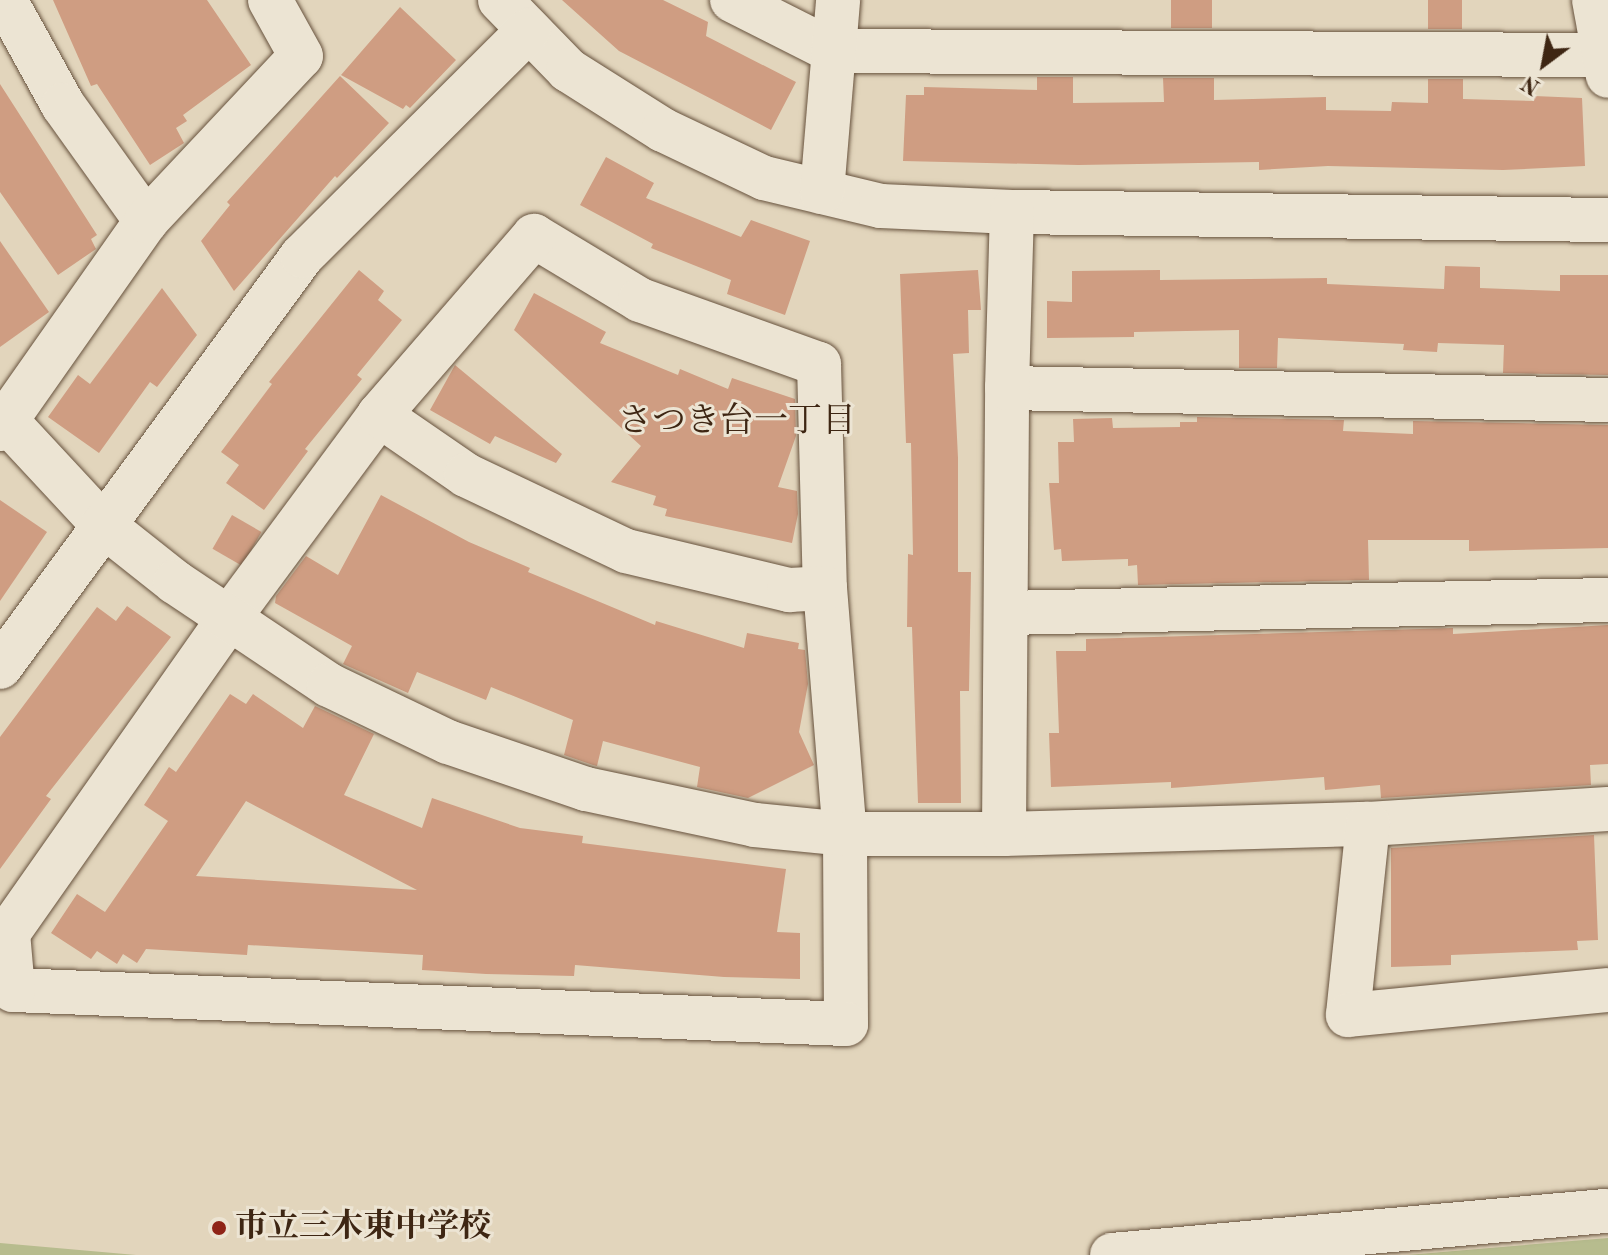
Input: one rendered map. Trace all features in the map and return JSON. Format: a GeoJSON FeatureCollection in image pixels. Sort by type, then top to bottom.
{"type":"FeatureCollection","features":[{"type":"Feature","properties":{"kind":"street"},"geometry":{"type":"LineString","coordinates":[[5,0],[63,105],[146,221]]}},
{"type":"Feature","properties":{"kind":"street"},"geometry":{"type":"LineString","coordinates":[[270,0],[301,56],[146,221],[2,421],[103,525],[175,582],[329,685],[448,742],[586,789],[755,825],[845,834],[1004,834],[1368,824],[1608,809]]}},
{"type":"Feature","properties":{"kind":"street"},"geometry":{"type":"LineString","coordinates":[[732,0],[833,51],[1607,62],[1594,0]]}},
{"type":"Feature","properties":{"kind":"street"},"geometry":{"type":"LineString","coordinates":[[822,192],[838,0]]}},
{"type":"Feature","properties":{"kind":"street"},"geometry":{"type":"LineString","coordinates":[[0,667],[302,256],[514,15],[568,70],[663,130],[764,178],[881,206],[1012,212],[1608,220]]}},
{"type":"Feature","properties":{"kind":"street"},"geometry":{"type":"LineString","coordinates":[[1004,834],[1007,388],[1012,212]]}},
{"type":"Feature","properties":{"kind":"street"},"geometry":{"type":"LineString","coordinates":[[534,236],[640,300],[819,364],[825,588],[845,834],[846,1024],[6,991],[8,933],[229,618],[379,415],[534,236]]}},
{"type":"Feature","properties":{"kind":"street"},"geometry":{"type":"LineString","coordinates":[[1007,388],[1608,400]]}},
{"type":"Feature","properties":{"kind":"street"},"geometry":{"type":"LineString","coordinates":[[379,415],[466,475],[626,551],[789,590],[825,588]]}},
{"type":"Feature","properties":{"kind":"street"},"geometry":{"type":"LineString","coordinates":[[1006,613],[1608,600]]}},
{"type":"Feature","properties":{"kind":"street"},"geometry":{"type":"LineString","coordinates":[[1368,824],[1348,1015],[1608,990]]}},
{"type":"Feature","properties":{"kind":"street"},"geometry":{"type":"LineString","coordinates":[[1112,1255],[1608,1211]]}},
{"type":"Feature","properties":{"kind":"green space"},"geometry":{"type":"Polygon","coordinates":[[[1608,1238],[1608,1255],[1407,1255],[1608,1238]]]}},
{"type":"Feature","properties":{"kind":"green space"},"geometry":{"type":"Polygon","coordinates":[[[0,1243],[136,1255],[0,1255],[0,1243]]]}},
{"type":"Feature","properties":{"kind":"building"},"geometry":{"type":"Polygon","coordinates":[[[53,0],[207,0],[251,65],[183,115],[187,121],[176,128],[184,143],[150,165],[97,84],[91,86],[53,0]]]}},
{"type":"Feature","properties":{"kind":"building"},"geometry":{"type":"Polygon","coordinates":[[[562,0],[663,0],[708,22],[706,36],[796,82],[771,130],[619,51],[562,0]]]}},
{"type":"Feature","properties":{"kind":"building"},"geometry":{"type":"Polygon","coordinates":[[[1171,0],[1212,0],[1212,28],[1171,28],[1171,0]]]}},
{"type":"Feature","properties":{"kind":"building"},"geometry":{"type":"Polygon","coordinates":[[[1428,0],[1462,0],[1462,29],[1428,29],[1428,0]]]}},
{"type":"Feature","properties":{"kind":"building"},"geometry":{"type":"Polygon","coordinates":[[[400,7],[456,60],[410,108],[406,105],[403,109],[341,75],[400,7]]]}},
{"type":"Feature","properties":{"kind":"building"},"geometry":{"type":"Polygon","coordinates":[[[340,76],[389,123],[337,178],[335,176],[234,291],[201,241],[230,205],[227,202],[340,76]]]}},
{"type":"Feature","properties":{"kind":"building"},"geometry":{"type":"Polygon","coordinates":[[[1037,77],[1073,77],[1073,103],[1164,102],[1163,78],[1214,78],[1214,100],[1326,97],[1326,110],[1391,111],[1392,102],[1428,103],[1428,79],[1463,79],[1463,99],[1534,101],[1534,96],[1582,98],[1585,166],[1503,170],[1328,166],[1259,170],[1259,162],[1078,165],[903,161],[906,95],[924,95],[924,87],[1037,90],[1037,77]]]}},
{"type":"Feature","properties":{"kind":"building"},"geometry":{"type":"Polygon","coordinates":[[[0,84],[97,235],[91,239],[96,249],[58,275],[0,192],[0,84]]]}},
{"type":"Feature","properties":{"kind":"building"},"geometry":{"type":"Polygon","coordinates":[[[606,157],[654,183],[646,198],[741,237],[751,220],[810,241],[785,315],[727,294],[731,280],[651,248],[653,244],[580,205],[606,157]]]}},
{"type":"Feature","properties":{"kind":"building"},"geometry":{"type":"Polygon","coordinates":[[[0,241],[49,312],[0,347],[0,241]]]}},
{"type":"Feature","properties":{"kind":"building"},"geometry":{"type":"Polygon","coordinates":[[[1445,266],[1480,267],[1480,288],[1560,291],[1560,275],[1608,275],[1608,375],[1503,373],[1504,345],[1438,343],[1437,352],[1403,350],[1404,344],[1278,338],[1277,368],[1239,368],[1239,330],[1134,332],[1134,337],[1047,338],[1047,301],[1072,302],[1072,271],[1160,270],[1160,280],[1327,278],[1327,284],[1444,289],[1445,266]]]}},
{"type":"Feature","properties":{"kind":"building"},"geometry":{"type":"Polygon","coordinates":[[[359,270],[384,291],[378,300],[402,320],[357,375],[362,379],[305,449],[308,451],[264,510],[226,483],[239,465],[221,452],[272,384],[269,382],[359,270]]]}},
{"type":"Feature","properties":{"kind":"building"},"geometry":{"type":"Polygon","coordinates":[[[978,270],[981,310],[968,310],[969,353],[953,354],[958,458],[958,572],[971,572],[969,691],[960,691],[961,803],[918,803],[912,627],[907,627],[908,554],[913,555],[911,443],[906,443],[900,274],[978,270]]]}},
{"type":"Feature","properties":{"kind":"building"},"geometry":{"type":"Polygon","coordinates":[[[162,288],[197,335],[157,387],[150,382],[99,453],[48,417],[78,375],[90,384],[162,288]]]}},
{"type":"Feature","properties":{"kind":"building"},"geometry":{"type":"Polygon","coordinates":[[[534,293],[606,332],[600,343],[678,375],[680,369],[728,389],[732,378],[795,399],[796,436],[778,487],[797,491],[798,514],[792,543],[665,516],[667,509],[653,505],[656,496],[611,482],[641,446],[514,330],[534,293]]]}},
{"type":"Feature","properties":{"kind":"building"},"geometry":{"type":"Polygon","coordinates":[[[455,365],[562,454],[556,463],[495,436],[490,444],[430,410],[455,365]]]}},
{"type":"Feature","properties":{"kind":"building"},"geometry":{"type":"Polygon","coordinates":[[[1197,417],[1344,420],[1343,431],[1413,434],[1413,421],[1608,425],[1608,548],[1469,551],[1469,540],[1368,540],[1369,580],[1138,585],[1137,565],[1128,566],[1128,559],[1062,561],[1061,549],[1054,550],[1049,483],[1059,483],[1058,442],[1074,442],[1073,419],[1112,418],[1113,428],[1180,427],[1180,422],[1197,422],[1197,417]]]}},
{"type":"Feature","properties":{"kind":"building"},"geometry":{"type":"Polygon","coordinates":[[[381,495],[469,542],[530,568],[528,572],[655,625],[656,621],[744,648],[747,633],[799,643],[798,649],[805,650],[808,684],[799,732],[814,765],[748,798],[697,787],[700,767],[603,741],[597,766],[564,755],[573,720],[491,687],[486,700],[417,672],[408,693],[343,664],[352,646],[275,603],[276,596],[306,556],[338,575],[381,495]]]}},
{"type":"Feature","properties":{"kind":"building"},"geometry":{"type":"Polygon","coordinates":[[[0,500],[47,532],[0,601],[0,500]]]}},
{"type":"Feature","properties":{"kind":"building"},"geometry":{"type":"Polygon","coordinates":[[[232,515],[261,532],[242,566],[213,549],[232,515]]]}},
{"type":"Feature","properties":{"kind":"building"},"geometry":{"type":"Polygon","coordinates":[[[127,606],[171,637],[46,796],[51,799],[0,869],[0,737],[97,607],[116,621],[127,606]]]}},
{"type":"Feature","properties":{"kind":"building"},"geometry":{"type":"Polygon","coordinates":[[[1608,625],[1608,764],[1590,765],[1591,785],[1381,798],[1380,785],[1325,790],[1324,777],[1171,788],[1171,782],[1051,787],[1049,733],[1059,733],[1056,651],[1086,651],[1086,639],[1453,628],[1453,634],[1608,625]]]}},
{"type":"Feature","properties":{"kind":"building"},"geometry":{"type":"Polygon","coordinates":[[[230,694],[246,704],[253,694],[303,728],[315,706],[374,734],[344,795],[422,828],[432,798],[520,828],[583,836],[582,843],[786,869],[777,932],[800,933],[800,979],[724,977],[575,965],[574,976],[486,974],[422,970],[423,955],[248,945],[247,955],[146,949],[137,963],[123,954],[117,964],[97,951],[91,959],[51,933],[77,894],[105,912],[168,821],[144,805],[169,767],[176,772],[230,694]],[[246,801],[196,876],[417,890],[246,801]]]}},
{"type":"Feature","properties":{"kind":"building"},"geometry":{"type":"Polygon","coordinates":[[[1594,835],[1598,940],[1577,941],[1578,950],[1451,955],[1451,965],[1391,967],[1391,848],[1594,835]]]}},
{"type":"Feature","properties":{"kind":"place","name":"市立三木東中学校"},"geometry":{"type":"Point","coordinates":[219,1228]}},
{"type":"Feature","properties":{"kind":"district","name":"さつき台一丁目"},"geometry":{"type":"Point","coordinates":[737,423]}}]}
